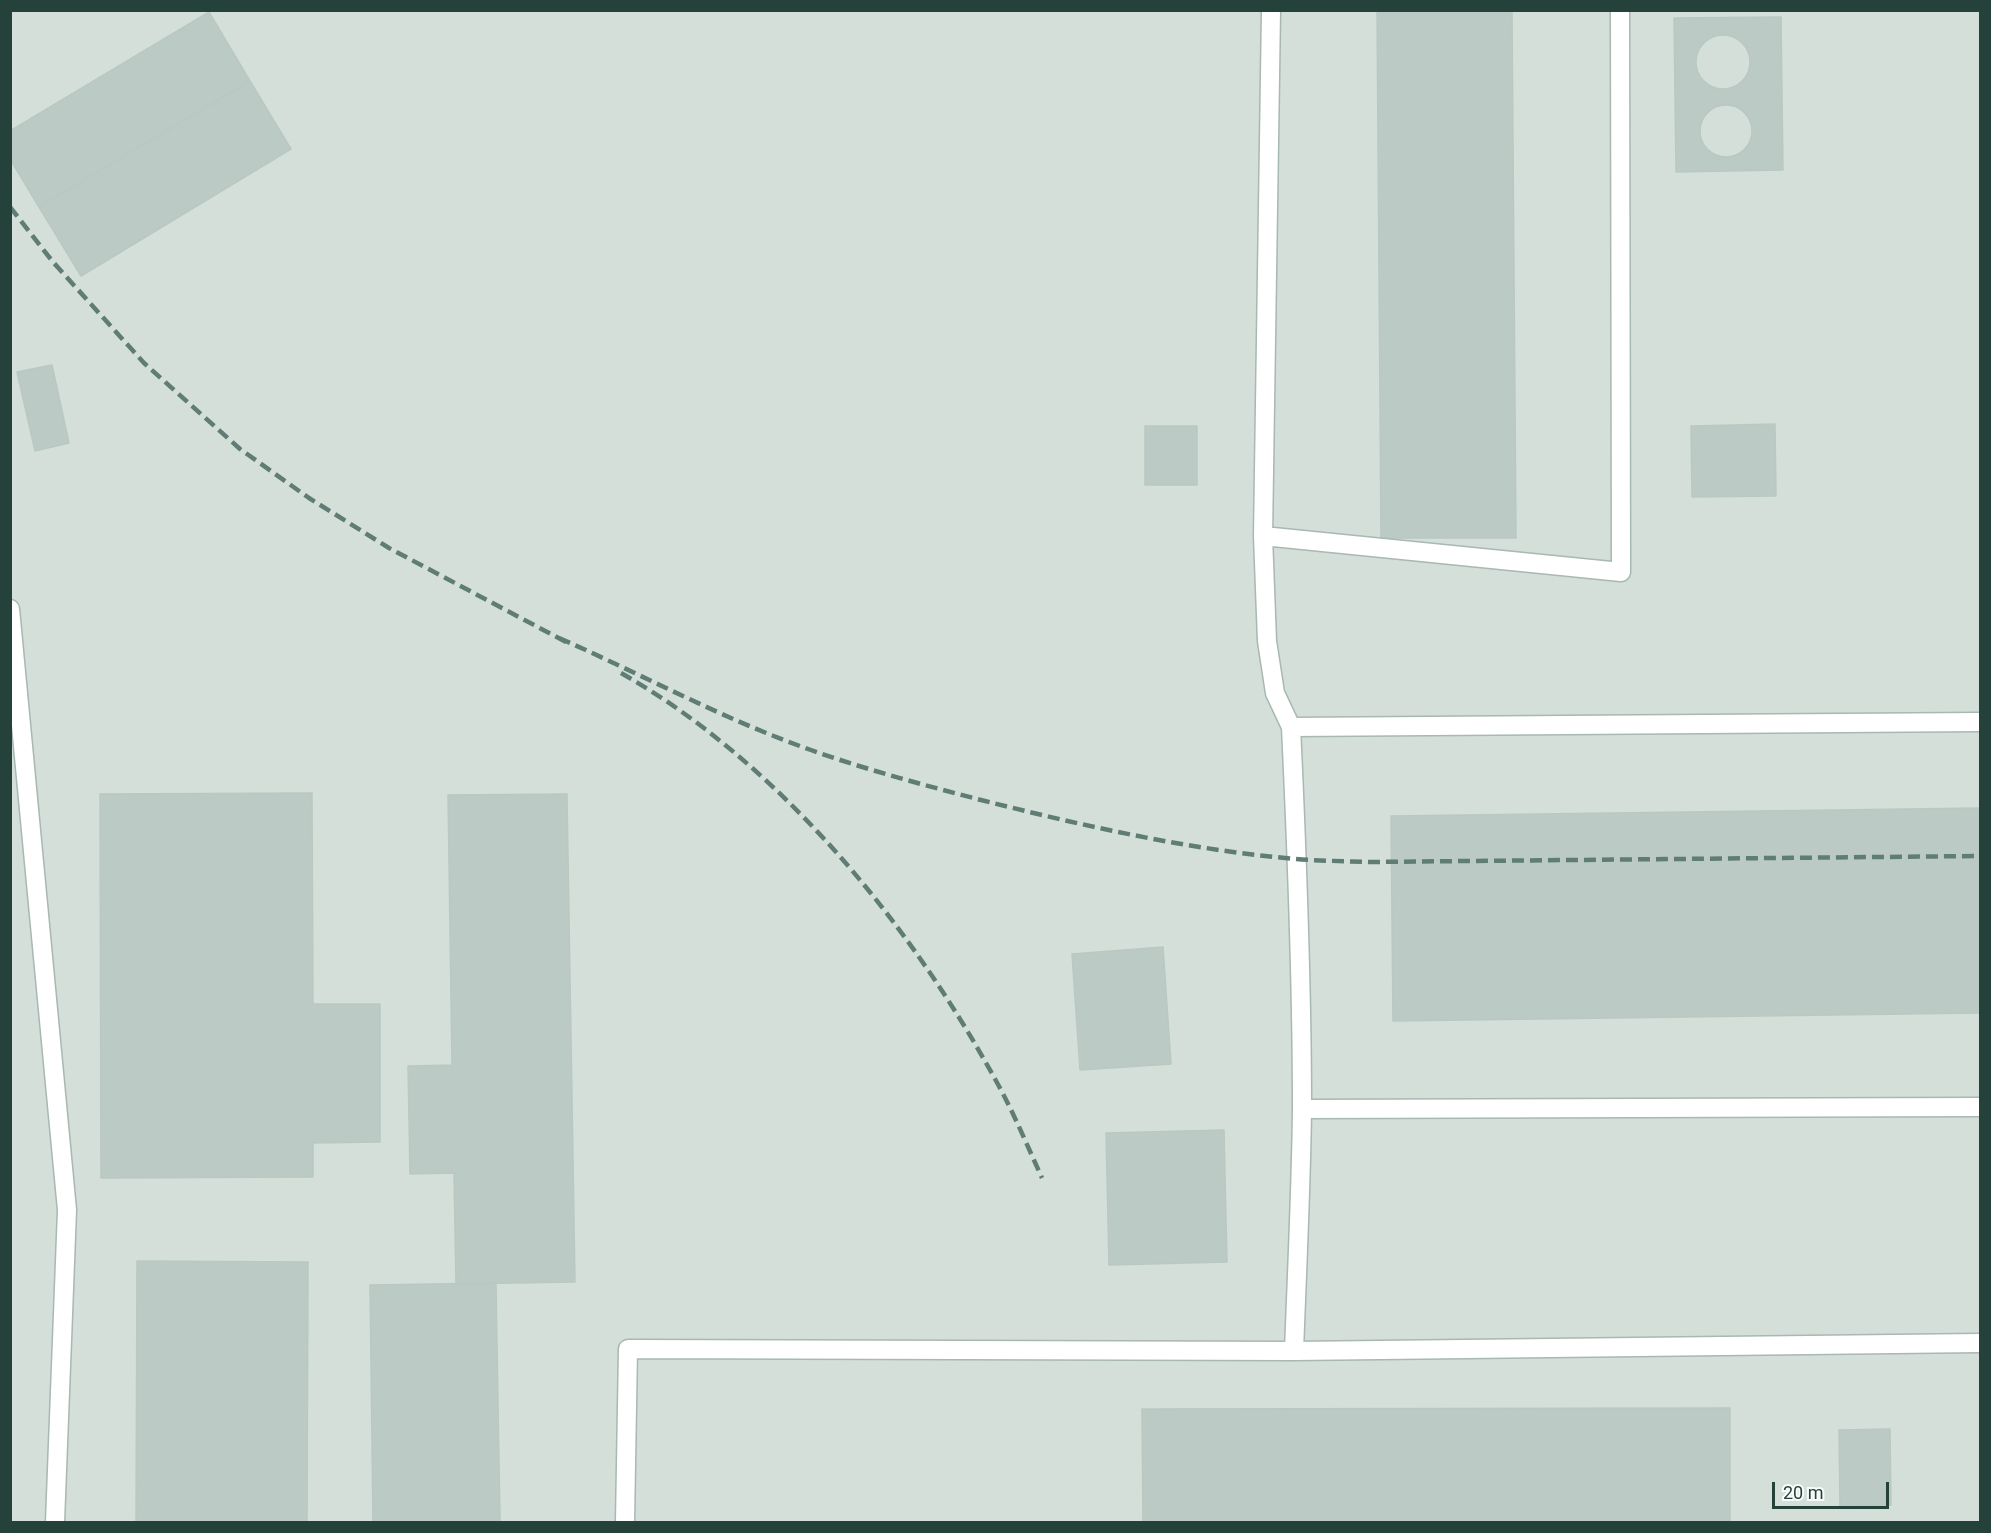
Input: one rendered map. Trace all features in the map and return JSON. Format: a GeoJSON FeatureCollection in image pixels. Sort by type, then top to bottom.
{"type":"FeatureCollection","features":[{"type":"Feature","properties":{"kind":"lane"},"geometry":{"type":"LineString","coordinates":[[1271,10],[1263,536],[1267,641],[1271,672],[1275,693],[1291,727],[1297,859],[1302,1109],[1294,1351]]}},
{"type":"Feature","properties":{"kind":"lane"},"geometry":{"type":"LineString","coordinates":[[1263,536],[1622,572],[1620,10]]}},
{"type":"Feature","properties":{"kind":"lane"},"geometry":{"type":"LineString","coordinates":[[10,609],[67,1210],[55,1522]]}},
{"type":"Feature","properties":{"kind":"lane"},"geometry":{"type":"LineString","coordinates":[[1291,727],[1980,722]]}},
{"type":"Feature","properties":{"kind":"lane"},"geometry":{"type":"LineString","coordinates":[[1302,1109],[1980,1107]]}},
{"type":"Feature","properties":{"kind":"lane"},"geometry":{"type":"LineString","coordinates":[[625,1522],[628,1349],[1294,1351],[1980,1343]]}},
{"type":"Feature","properties":{"kind":"shaded area"},"geometry":{"type":"Polygon","coordinates":[[[11,11],[1980,11],[1980,1522],[11,1522],[11,11]]]}},
{"type":"Feature","properties":{"kind":"building"},"geometry":{"type":"Polygon","coordinates":[[[1377,10],[1512,10],[1516,538],[1381,538],[1377,10]]]}},
{"type":"Feature","properties":{"kind":"building"},"geometry":{"type":"Polygon","coordinates":[[[209,12],[250,81],[39,207],[10,159],[10,131],[209,12]]]}},
{"type":"Feature","properties":{"kind":"building"},"geometry":{"type":"Polygon","coordinates":[[[1781,17],[1783,170],[1676,172],[1674,18],[1781,17]]]}},
{"type":"Feature","properties":{"kind":"building"},"geometry":{"type":"Polygon","coordinates":[[[1723,35],[1733,37],[1742,43],[1748,52],[1750,62],[1748,72],[1742,81],[1733,87],[1723,89],[1713,87],[1704,81],[1698,72],[1696,62],[1698,52],[1704,43],[1713,37],[1723,35]]]}},
{"type":"Feature","properties":{"kind":"building"},"geometry":{"type":"Polygon","coordinates":[[[250,81],[291,149],[81,276],[39,207],[250,81]]]}},
{"type":"Feature","properties":{"kind":"building"},"geometry":{"type":"Polygon","coordinates":[[[1721,105],[1731,105],[1745,112],[1752,131],[1745,150],[1731,157],[1721,157],[1711,153],[1704,146],[1700,136],[1700,126],[1704,116],[1711,109],[1721,105]]]}},
{"type":"Feature","properties":{"kind":"building"},"geometry":{"type":"Polygon","coordinates":[[[52,365],[69,443],[35,451],[17,372],[52,365]]]}},
{"type":"Feature","properties":{"kind":"building"},"geometry":{"type":"Polygon","coordinates":[[[1775,424],[1776,496],[1692,497],[1691,426],[1775,424]]]}},
{"type":"Feature","properties":{"kind":"building"},"geometry":{"type":"Polygon","coordinates":[[[1145,426],[1197,426],[1197,485],[1145,485],[1145,426]]]}},
{"type":"Feature","properties":{"kind":"building"},"geometry":{"type":"Polygon","coordinates":[[[312,793],[313,1004],[380,1004],[380,1142],[313,1143],[313,1177],[101,1178],[100,794],[312,793]]]}},
{"type":"Feature","properties":{"kind":"building"},"geometry":{"type":"Polygon","coordinates":[[[567,794],[575,1282],[456,1284],[454,1173],[410,1174],[408,1066],[452,1065],[448,795],[567,794]]]}},
{"type":"Feature","properties":{"kind":"building"},"geometry":{"type":"Polygon","coordinates":[[[1980,808],[1980,1013],[1393,1021],[1391,816],[1980,808]]]}},
{"type":"Feature","properties":{"kind":"building"},"geometry":{"type":"Polygon","coordinates":[[[1163,947],[1171,1064],[1080,1070],[1072,954],[1163,947]]]}},
{"type":"Feature","properties":{"kind":"building"},"geometry":{"type":"Polygon","coordinates":[[[1224,1130],[1227,1262],[1109,1265],[1106,1133],[1224,1130]]]}},
{"type":"Feature","properties":{"kind":"building"},"geometry":{"type":"Polygon","coordinates":[[[137,1261],[308,1262],[307,1522],[136,1522],[137,1261]]]}},
{"type":"Feature","properties":{"kind":"building"},"geometry":{"type":"Polygon","coordinates":[[[496,1283],[500,1522],[373,1522],[370,1285],[496,1283]]]}},
{"type":"Feature","properties":{"kind":"building"},"geometry":{"type":"Polygon","coordinates":[[[1730,1408],[1730,1522],[1143,1522],[1142,1409],[1730,1408]]]}},
{"type":"Feature","properties":{"kind":"building"},"geometry":{"type":"Polygon","coordinates":[[[1890,1429],[1891,1505],[1840,1506],[1839,1430],[1890,1429]]]}},
{"type":"Feature","properties":{"kind":"railway"},"geometry":{"type":"LineString","coordinates":[[10,207],[53,262],[144,363],[240,449],[309,498],[389,548],[566,642]]}},
{"type":"Feature","properties":{"kind":"railway"},"geometry":{"type":"LineString","coordinates":[[559,638],[747,725],[853,764],[1059,819],[1217,850],[1296,859],[1368,862],[1980,856]]}},
{"type":"Feature","properties":{"kind":"railway"},"geometry":{"type":"LineString","coordinates":[[621,673],[679,710],[734,752],[786,799],[835,850],[880,905],[961,1020],[1002,1091],[1042,1178]]}}]}
